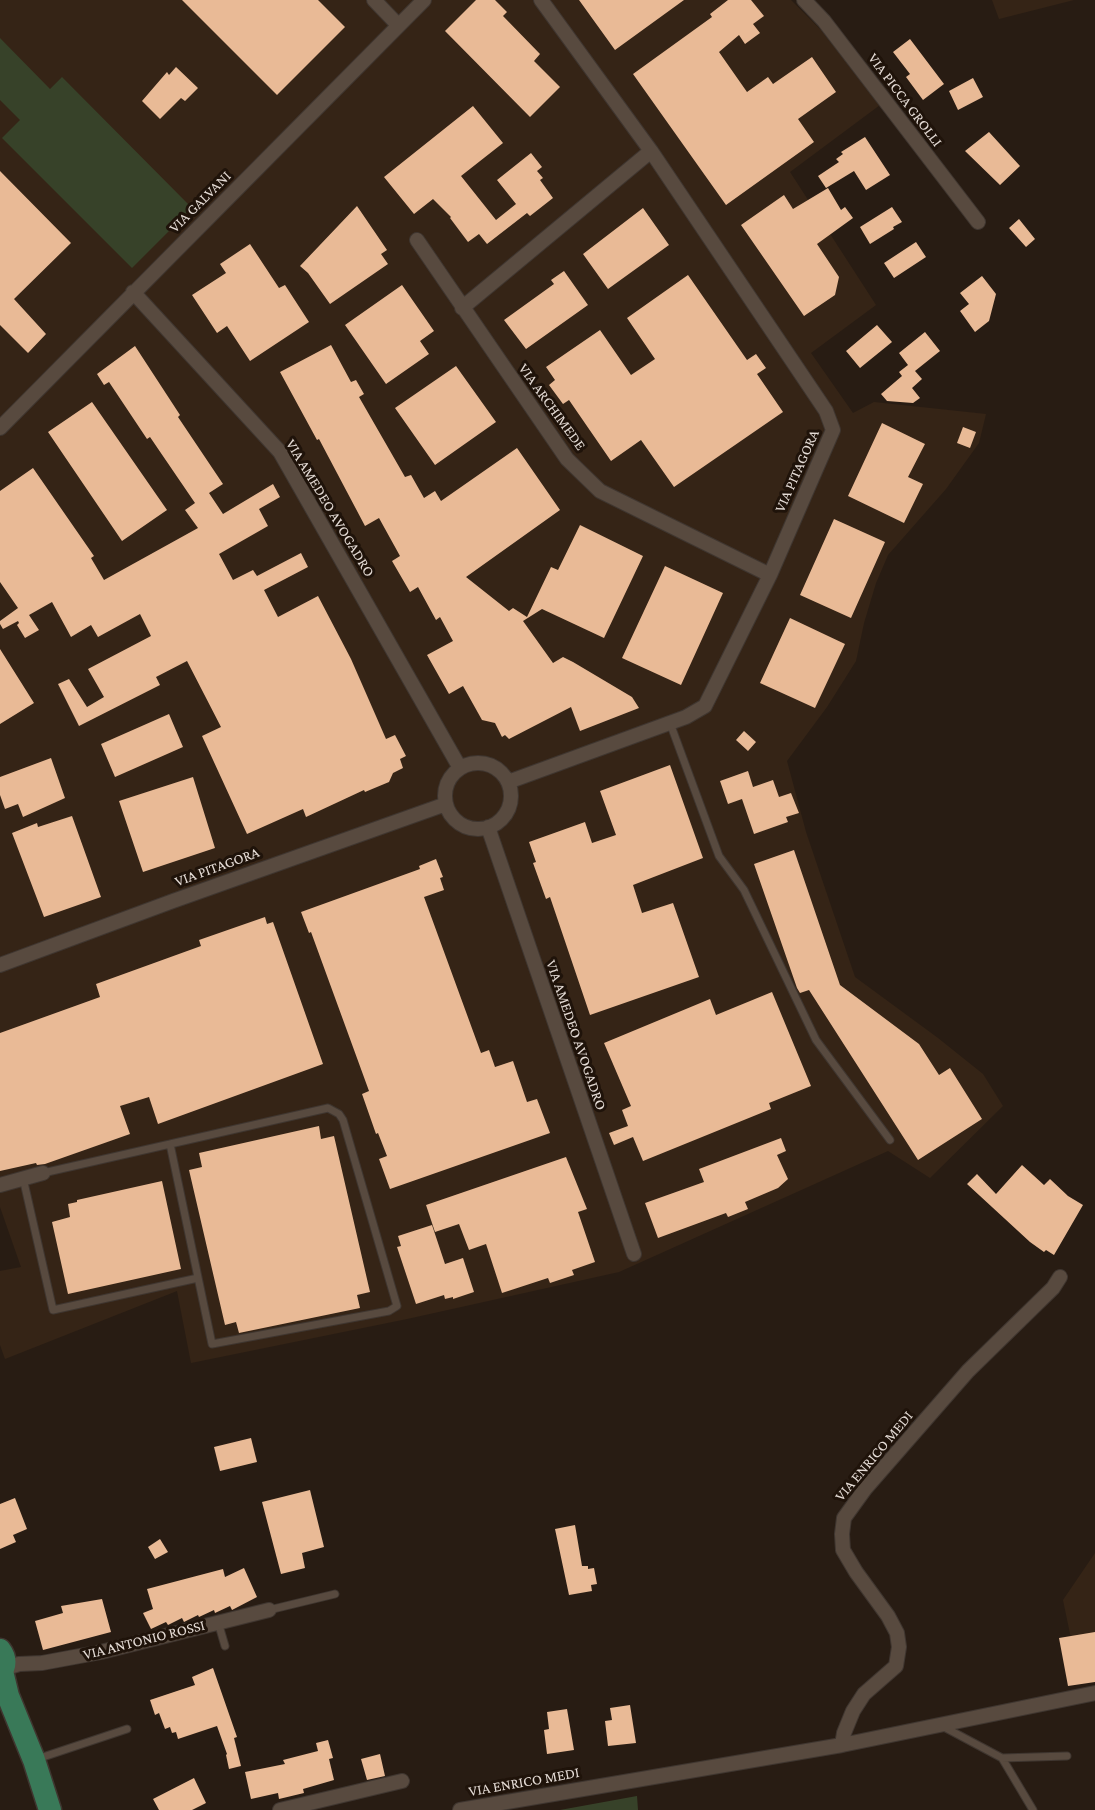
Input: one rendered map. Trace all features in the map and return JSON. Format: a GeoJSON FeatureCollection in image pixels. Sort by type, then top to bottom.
{"type":"FeatureCollection","features":[{"type":"Feature","properties":{"kind":"main road","name":"VIA ANTONIO ROSSI"},"geometry":{"type":"LineString","coordinates":[[4,1671],[50,1810]]}},
{"type":"Feature","properties":{"kind":"street"},"geometry":{"type":"LineString","coordinates":[[374,0],[398,25]]}},
{"type":"Feature","properties":{"kind":"street","name":"VIA GALVANI"},"geometry":{"type":"LineString","coordinates":[[0,428],[424,0]]}},
{"type":"Feature","properties":{"kind":"street","name":"VIA PITAGORA"},"geometry":{"type":"LineString","coordinates":[[508,782],[670,723],[705,706],[770,574],[834,430],[826,411],[651,151],[541,0]]}},
{"type":"Feature","properties":{"kind":"street","name":"VIA PICCA GROLLI"},"geometry":{"type":"LineString","coordinates":[[804,0],[824,21],[978,222]]}},
{"type":"Feature","properties":{"kind":"street"},"geometry":{"type":"LineString","coordinates":[[462,308],[651,151]]}},
{"type":"Feature","properties":{"kind":"street","name":"VIA ARCHIMEDE"},"geometry":{"type":"LineString","coordinates":[[417,240],[567,459],[600,491],[770,574]]}},
{"type":"Feature","properties":{"kind":"street","name":"VIA AMEDEO AVOGADRO"},"geometry":{"type":"LineString","coordinates":[[133,292],[280,452],[460,768]]}},
{"type":"Feature","properties":{"kind":"street"},"geometry":{"type":"LineString","coordinates":[[471,763],[493,766],[508,782],[511,793],[510,804],[498,822],[488,827],[477,829],[467,827],[458,822],[446,804],[447,784],[460,768],[471,763]]}},
{"type":"Feature","properties":{"kind":"street","name":"VIA PITAGORA"},"geometry":{"type":"LineString","coordinates":[[0,965],[446,804]]}},
{"type":"Feature","properties":{"kind":"street","name":"VIA AMEDEO AVOGADRO"},"geometry":{"type":"LineString","coordinates":[[488,827],[634,1254]]}},
{"type":"Feature","properties":{"kind":"street"},"geometry":{"type":"LineString","coordinates":[[0,1185],[43,1173]]}},
{"type":"Feature","properties":{"kind":"street","name":"VIA ENRICO MEDI"},"geometry":{"type":"LineString","coordinates":[[842,1745],[853,1711],[864,1694],[896,1665],[899,1647],[897,1633],[888,1616],[843,1550],[844,1518],[865,1489],[968,1371],[1053,1288],[1060,1277]]}},
{"type":"Feature","properties":{"kind":"street","name":"VIA ANTONIO ROSSI"},"geometry":{"type":"LineString","coordinates":[[4,1671],[101,1652],[269,1610]]}},
{"type":"Feature","properties":{"kind":"street","name":"VIA ENRICO MEDI"},"geometry":{"type":"LineString","coordinates":[[459,1810],[842,1745],[1095,1693]]}},
{"type":"Feature","properties":{"kind":"street"},"geometry":{"type":"LineString","coordinates":[[280,1810],[402,1781]]}},
{"type":"Feature","properties":{"kind":"lane"},"geometry":{"type":"LineString","coordinates":[[670,723],[719,856],[744,890],[816,1040],[890,1140]]}},
{"type":"Feature","properties":{"kind":"lane"},"geometry":{"type":"LineString","coordinates":[[43,1173],[170,1144],[328,1108],[339,1114],[343,1120],[397,1306],[389,1311],[212,1344],[170,1144]]}},
{"type":"Feature","properties":{"kind":"lane"},"geometry":{"type":"LineString","coordinates":[[23,1178],[53,1310],[198,1278]]}},
{"type":"Feature","properties":{"kind":"lane"},"geometry":{"type":"LineString","coordinates":[[269,1610],[335,1594]]}},
{"type":"Feature","properties":{"kind":"lane"},"geometry":{"type":"LineString","coordinates":[[218,1623],[225,1646]]}},
{"type":"Feature","properties":{"kind":"lane"},"geometry":{"type":"LineString","coordinates":[[939,1725],[1002,1758],[1067,1756]]}},
{"type":"Feature","properties":{"kind":"lane"},"geometry":{"type":"LineString","coordinates":[[34,1760],[127,1729]]}},
{"type":"Feature","properties":{"kind":"lane"},"geometry":{"type":"LineString","coordinates":[[1002,1758],[1033,1810]]}},
{"type":"Feature","properties":{"kind":"shaded area"},"geometry":{"type":"Polygon","coordinates":[[[0,0],[791,0],[821,30],[880,105],[790,172],[876,305],[811,353],[853,413],[874,402],[986,414],[979,443],[946,489],[888,555],[876,583],[856,661],[827,707],[787,761],[806,832],[855,977],[983,1074],[1003,1106],[930,1178],[888,1151],[619,1272],[407,1319],[191,1363],[177,1291],[5,1359],[0,1345],[0,1271],[21,1267],[0,1207],[0,0]]]}},
{"type":"Feature","properties":{"kind":"shaded area"},"geometry":{"type":"Polygon","coordinates":[[[992,0],[1074,0],[999,19],[992,0]]]}},
{"type":"Feature","properties":{"kind":"shaded area"},"geometry":{"type":"Polygon","coordinates":[[[1095,1553],[1095,1679],[1080,1682],[1063,1600],[1095,1553]]]}},
{"type":"Feature","properties":{"kind":"green space"},"geometry":{"type":"Polygon","coordinates":[[[0,38],[50,89],[62,77],[192,208],[132,268],[2,138],[20,120],[0,100],[0,38]]]}},
{"type":"Feature","properties":{"kind":"green space"},"geometry":{"type":"Polygon","coordinates":[[[637,1796],[638,1810],[560,1810],[637,1796]]]}},
{"type":"Feature","properties":{"kind":"building"},"geometry":{"type":"Polygon","coordinates":[[[182,0],[318,0],[345,27],[277,95],[182,0]]]}},
{"type":"Feature","properties":{"kind":"building"},"geometry":{"type":"Polygon","coordinates":[[[476,0],[495,0],[507,12],[503,16],[540,54],[534,61],[560,87],[530,117],[445,31],[476,0]]]}},
{"type":"Feature","properties":{"kind":"building"},"geometry":{"type":"Polygon","coordinates":[[[579,0],[684,0],[615,50],[579,0]]]}},
{"type":"Feature","properties":{"kind":"building"},"geometry":{"type":"Polygon","coordinates":[[[728,0],[751,0],[764,16],[753,24],[760,33],[745,44],[739,35],[719,52],[747,92],[768,77],[773,84],[812,57],[836,92],[798,119],[814,142],[726,205],[633,74],[712,17],[710,14],[728,0]]]}},
{"type":"Feature","properties":{"kind":"building"},"geometry":{"type":"Polygon","coordinates":[[[910,39],[944,84],[923,100],[906,77],[910,74],[893,52],[910,39]]]}},
{"type":"Feature","properties":{"kind":"building"},"geometry":{"type":"Polygon","coordinates":[[[176,67],[198,88],[185,101],[181,98],[160,119],[142,101],[167,72],[169,75],[176,67]]]}},
{"type":"Feature","properties":{"kind":"building"},"geometry":{"type":"Polygon","coordinates":[[[973,78],[983,97],[958,110],[949,91],[973,78]]]}},
{"type":"Feature","properties":{"kind":"building"},"geometry":{"type":"Polygon","coordinates":[[[473,106],[503,143],[461,176],[496,220],[516,204],[497,180],[531,153],[542,167],[537,171],[543,178],[540,180],[553,198],[530,216],[527,213],[487,244],[479,234],[468,242],[451,217],[433,199],[414,214],[384,177],[473,106]]]}},
{"type":"Feature","properties":{"kind":"building"},"geometry":{"type":"Polygon","coordinates":[[[989,132],[1020,166],[1000,185],[965,151],[989,132]]]}},
{"type":"Feature","properties":{"kind":"building"},"geometry":{"type":"Polygon","coordinates":[[[865,137],[890,175],[866,190],[854,171],[826,188],[818,176],[839,162],[836,159],[843,154],[841,152],[865,137]]]}},
{"type":"Feature","properties":{"kind":"building"},"geometry":{"type":"Polygon","coordinates":[[[0,171],[71,243],[14,299],[46,334],[28,353],[0,325],[0,171]]]}},
{"type":"Feature","properties":{"kind":"building"},"geometry":{"type":"Polygon","coordinates":[[[828,188],[841,210],[845,207],[853,218],[817,244],[839,277],[835,295],[804,316],[741,225],[784,195],[793,209],[828,188]]]}},
{"type":"Feature","properties":{"kind":"building"},"geometry":{"type":"Polygon","coordinates":[[[357,206],[387,250],[381,254],[388,264],[330,304],[308,273],[300,266],[357,206]]]}},
{"type":"Feature","properties":{"kind":"building"},"geometry":{"type":"Polygon","coordinates":[[[892,207],[902,222],[870,244],[860,227],[892,207]]]}},
{"type":"Feature","properties":{"kind":"building"},"geometry":{"type":"Polygon","coordinates":[[[643,208],[669,245],[608,289],[583,254],[643,208]]]}},
{"type":"Feature","properties":{"kind":"building"},"geometry":{"type":"Polygon","coordinates":[[[1019,219],[1035,239],[1026,247],[1009,228],[1019,219]]]}},
{"type":"Feature","properties":{"kind":"building"},"geometry":{"type":"Polygon","coordinates":[[[916,242],[926,257],[894,278],[884,263],[916,242]]]}},
{"type":"Feature","properties":{"kind":"building"},"geometry":{"type":"Polygon","coordinates":[[[250,244],[279,288],[285,285],[309,322],[250,361],[227,326],[217,333],[192,295],[226,273],[220,264],[250,244]]]}},
{"type":"Feature","properties":{"kind":"building"},"geometry":{"type":"Polygon","coordinates":[[[564,271],[588,305],[526,349],[504,320],[554,284],[551,280],[564,271]]]}},
{"type":"Feature","properties":{"kind":"building"},"geometry":{"type":"Polygon","coordinates":[[[688,275],[747,360],[756,354],[766,368],[757,374],[783,412],[674,487],[641,440],[611,461],[569,400],[563,404],[549,385],[555,380],[546,367],[600,330],[631,375],[655,359],[627,318],[688,275]]]}},
{"type":"Feature","properties":{"kind":"building"},"geometry":{"type":"Polygon","coordinates":[[[982,276],[996,294],[989,321],[975,332],[960,311],[969,304],[960,293],[982,276]]]}},
{"type":"Feature","properties":{"kind":"building"},"geometry":{"type":"Polygon","coordinates":[[[402,285],[434,331],[420,341],[429,354],[386,384],[345,325],[402,285]]]}},
{"type":"Feature","properties":{"kind":"building"},"geometry":{"type":"Polygon","coordinates":[[[877,325],[892,342],[860,368],[846,351],[877,325]]]}},
{"type":"Feature","properties":{"kind":"building"},"geometry":{"type":"Polygon","coordinates":[[[925,332],[940,351],[915,371],[922,379],[912,388],[920,398],[913,403],[887,401],[881,394],[902,376],[899,372],[908,365],[899,353],[925,332]]]}},
{"type":"Feature","properties":{"kind":"building"},"geometry":{"type":"Polygon","coordinates":[[[331,345],[351,382],[356,380],[364,394],[359,397],[405,477],[411,475],[424,498],[435,491],[441,501],[517,448],[560,510],[466,577],[509,611],[513,608],[527,617],[551,567],[558,570],[580,525],[643,556],[604,638],[542,609],[523,621],[553,663],[563,657],[573,662],[632,697],[639,708],[580,731],[571,707],[509,739],[505,735],[502,737],[495,723],[482,720],[463,686],[449,694],[427,655],[453,641],[440,617],[436,620],[418,587],[410,592],[392,561],[400,556],[379,518],[365,526],[280,372],[331,345]]]}},
{"type":"Feature","properties":{"kind":"building"},"geometry":{"type":"Polygon","coordinates":[[[135,346],[180,415],[178,417],[223,484],[209,493],[223,514],[273,484],[280,497],[259,509],[268,526],[219,554],[233,580],[253,570],[257,576],[301,553],[308,567],[264,590],[278,617],[318,596],[351,659],[386,739],[395,735],[406,756],[400,759],[403,768],[393,773],[389,782],[365,792],[364,790],[306,817],[303,809],[247,834],[202,736],[221,727],[187,661],[156,677],[160,685],[79,726],[58,684],[69,679],[87,707],[104,697],[88,669],[151,636],[140,614],[98,637],[91,625],[71,637],[52,602],[29,615],[39,630],[25,638],[17,625],[18,621],[3,629],[0,624],[0,621],[18,608],[0,582],[0,491],[33,468],[94,556],[91,558],[104,580],[198,528],[185,510],[195,503],[150,437],[147,439],[109,382],[104,385],[97,374],[135,346]]]}},
{"type":"Feature","properties":{"kind":"building"},"geometry":{"type":"Polygon","coordinates":[[[456,366],[496,422],[435,465],[395,408],[456,366]]]}},
{"type":"Feature","properties":{"kind":"building"},"geometry":{"type":"Polygon","coordinates":[[[92,402],[167,510],[122,541],[48,432],[92,402]]]}},
{"type":"Feature","properties":{"kind":"building"},"geometry":{"type":"Polygon","coordinates":[[[882,423],[925,444],[908,477],[923,484],[904,523],[848,496],[882,423]]]}},
{"type":"Feature","properties":{"kind":"building"},"geometry":{"type":"Polygon","coordinates":[[[963,427],[976,432],[970,448],[957,443],[963,427]]]}},
{"type":"Feature","properties":{"kind":"building"},"geometry":{"type":"Polygon","coordinates":[[[834,519],[885,542],[851,618],[800,595],[834,519]]]}},
{"type":"Feature","properties":{"kind":"building"},"geometry":{"type":"Polygon","coordinates":[[[665,566],[723,593],[681,685],[622,658],[665,566]]]}},
{"type":"Feature","properties":{"kind":"building"},"geometry":{"type":"Polygon","coordinates":[[[790,618],[845,644],[815,708],[760,683],[790,618]]]}},
{"type":"Feature","properties":{"kind":"building"},"geometry":{"type":"Polygon","coordinates":[[[0,649],[34,703],[0,724],[0,649]]]}},
{"type":"Feature","properties":{"kind":"building"},"geometry":{"type":"Polygon","coordinates":[[[169,714],[183,747],[115,777],[101,744],[169,714]]]}},
{"type":"Feature","properties":{"kind":"building"},"geometry":{"type":"Polygon","coordinates":[[[744,731],[756,742],[748,751],[736,740],[744,731]]]}},
{"type":"Feature","properties":{"kind":"building"},"geometry":{"type":"Polygon","coordinates":[[[51,758],[65,798],[23,817],[18,804],[5,809],[0,795],[0,777],[51,758]]]}},
{"type":"Feature","properties":{"kind":"building"},"geometry":{"type":"Polygon","coordinates":[[[670,765],[703,858],[633,885],[642,913],[673,903],[699,977],[590,1015],[550,897],[546,899],[533,863],[536,862],[529,842],[585,822],[592,843],[616,835],[600,791],[670,765]]]}},
{"type":"Feature","properties":{"kind":"building"},"geometry":{"type":"Polygon","coordinates":[[[748,771],[753,787],[773,780],[779,797],[791,793],[799,813],[786,817],[788,822],[754,834],[742,799],[728,804],[720,781],[748,771]]]}},
{"type":"Feature","properties":{"kind":"building"},"geometry":{"type":"Polygon","coordinates":[[[193,777],[215,848],[143,872],[119,801],[193,777]]]}},
{"type":"Feature","properties":{"kind":"building"},"geometry":{"type":"Polygon","coordinates":[[[72,816],[101,897],[44,917],[12,833],[37,823],[38,827],[72,816]]]}},
{"type":"Feature","properties":{"kind":"building"},"geometry":{"type":"Polygon","coordinates":[[[794,850],[840,985],[919,1044],[939,1075],[950,1068],[982,1119],[918,1160],[809,990],[800,993],[797,988],[754,864],[794,850]]]}},
{"type":"Feature","properties":{"kind":"building"},"geometry":{"type":"Polygon","coordinates":[[[436,859],[443,877],[440,878],[444,890],[424,897],[481,1053],[489,1050],[495,1067],[513,1061],[527,1102],[537,1099],[550,1133],[390,1189],[379,1159],[387,1156],[378,1133],[376,1134],[362,1094],[369,1091],[311,932],[309,933],[301,912],[420,869],[419,866],[436,859]]]}},
{"type":"Feature","properties":{"kind":"building"},"geometry":{"type":"Polygon","coordinates":[[[265,917],[267,924],[273,922],[323,1064],[158,1124],[149,1097],[120,1106],[130,1134],[45,1164],[37,1165],[36,1163],[0,1171],[0,1033],[100,997],[96,984],[201,946],[199,940],[265,917]]]}},
{"type":"Feature","properties":{"kind":"building"},"geometry":{"type":"Polygon","coordinates":[[[772,992],[811,1086],[769,1103],[771,1109],[643,1161],[633,1137],[614,1145],[609,1133],[628,1126],[622,1110],[631,1106],[604,1043],[710,999],[716,1015],[772,992]]]}},
{"type":"Feature","properties":{"kind":"building"},"geometry":{"type":"Polygon","coordinates":[[[319,1126],[321,1139],[334,1136],[370,1292],[357,1295],[360,1308],[239,1333],[236,1322],[225,1325],[189,1170],[202,1167],[199,1153],[319,1126]]]}},
{"type":"Feature","properties":{"kind":"building"},"geometry":{"type":"Polygon","coordinates":[[[781,1138],[786,1151],[777,1155],[788,1179],[778,1188],[745,1202],[748,1209],[728,1217],[726,1213],[658,1238],[645,1203],[704,1182],[699,1169],[781,1138]]]}},
{"type":"Feature","properties":{"kind":"building"},"geometry":{"type":"Polygon","coordinates":[[[566,1157],[587,1209],[578,1212],[595,1262],[572,1270],[574,1275],[550,1283],[548,1278],[502,1293],[486,1244],[469,1250],[459,1224],[435,1232],[426,1205],[566,1157]]]}},
{"type":"Feature","properties":{"kind":"building"},"geometry":{"type":"Polygon","coordinates":[[[1022,1165],[1044,1185],[1050,1179],[1068,1196],[1083,1205],[1054,1255],[1046,1250],[1044,1252],[1030,1242],[967,1184],[977,1174],[996,1194],[1022,1165]]]}},
{"type":"Feature","properties":{"kind":"building"},"geometry":{"type":"Polygon","coordinates":[[[162,1181],[181,1269],[68,1294],[52,1222],[70,1217],[68,1204],[77,1202],[77,1200],[162,1181]]]}},
{"type":"Feature","properties":{"kind":"building"},"geometry":{"type":"Polygon","coordinates":[[[432,1225],[445,1264],[463,1258],[474,1292],[453,1299],[453,1297],[445,1299],[444,1295],[416,1304],[397,1247],[401,1246],[398,1236],[432,1225]]]}},
{"type":"Feature","properties":{"kind":"building"},"geometry":{"type":"Polygon","coordinates":[[[251,1438],[257,1462],[220,1471],[214,1447],[251,1438]]]}},
{"type":"Feature","properties":{"kind":"building"},"geometry":{"type":"Polygon","coordinates":[[[310,1490],[324,1547],[302,1553],[305,1568],[281,1574],[262,1502],[310,1490]]]}},
{"type":"Feature","properties":{"kind":"building"},"geometry":{"type":"Polygon","coordinates":[[[15,1498],[27,1529],[13,1535],[16,1542],[0,1549],[0,1504],[15,1498]]]}},
{"type":"Feature","properties":{"kind":"building"},"geometry":{"type":"Polygon","coordinates":[[[575,1525],[582,1566],[588,1566],[588,1569],[594,1568],[597,1584],[591,1585],[592,1591],[569,1595],[555,1529],[575,1525]]]}},
{"type":"Feature","properties":{"kind":"building"},"geometry":{"type":"Polygon","coordinates":[[[160,1539],[168,1552],[155,1559],[148,1547],[160,1539]]]}},
{"type":"Feature","properties":{"kind":"building"},"geometry":{"type":"Polygon","coordinates":[[[244,1568],[257,1597],[232,1610],[230,1606],[215,1613],[214,1610],[199,1617],[198,1615],[184,1622],[182,1618],[168,1625],[166,1622],[151,1629],[143,1613],[153,1609],[147,1589],[223,1569],[225,1577],[244,1568]]]}},
{"type":"Feature","properties":{"kind":"building"},"geometry":{"type":"Polygon","coordinates":[[[102,1599],[111,1632],[43,1650],[35,1621],[63,1613],[61,1606],[102,1599]]]}},
{"type":"Feature","properties":{"kind":"building"},"geometry":{"type":"Polygon","coordinates":[[[1095,1632],[1095,1682],[1068,1686],[1059,1638],[1095,1632]]]}},
{"type":"Feature","properties":{"kind":"building"},"geometry":{"type":"Polygon","coordinates":[[[213,1668],[237,1737],[234,1738],[241,1766],[229,1769],[227,1754],[217,1726],[178,1739],[176,1732],[172,1733],[170,1727],[165,1729],[159,1713],[155,1715],[150,1700],[195,1685],[192,1677],[213,1668]]]}},
{"type":"Feature","properties":{"kind":"building"},"geometry":{"type":"Polygon","coordinates":[[[630,1705],[636,1743],[608,1746],[605,1721],[612,1720],[610,1708],[630,1705]]]}},
{"type":"Feature","properties":{"kind":"building"},"geometry":{"type":"Polygon","coordinates":[[[567,1709],[574,1750],[547,1754],[544,1730],[549,1729],[547,1712],[567,1709]]]}},
{"type":"Feature","properties":{"kind":"building"},"geometry":{"type":"Polygon","coordinates":[[[328,1740],[333,1758],[329,1759],[334,1780],[303,1789],[304,1793],[279,1799],[278,1793],[251,1799],[245,1772],[285,1764],[283,1760],[318,1751],[316,1743],[328,1740]]]}},
{"type":"Feature","properties":{"kind":"building"},"geometry":{"type":"Polygon","coordinates":[[[380,1754],[385,1776],[367,1780],[361,1759],[380,1754]]]}},
{"type":"Feature","properties":{"kind":"building"},"geometry":{"type":"Polygon","coordinates":[[[194,1778],[206,1803],[192,1810],[159,1810],[153,1799],[194,1778]]]}}]}
